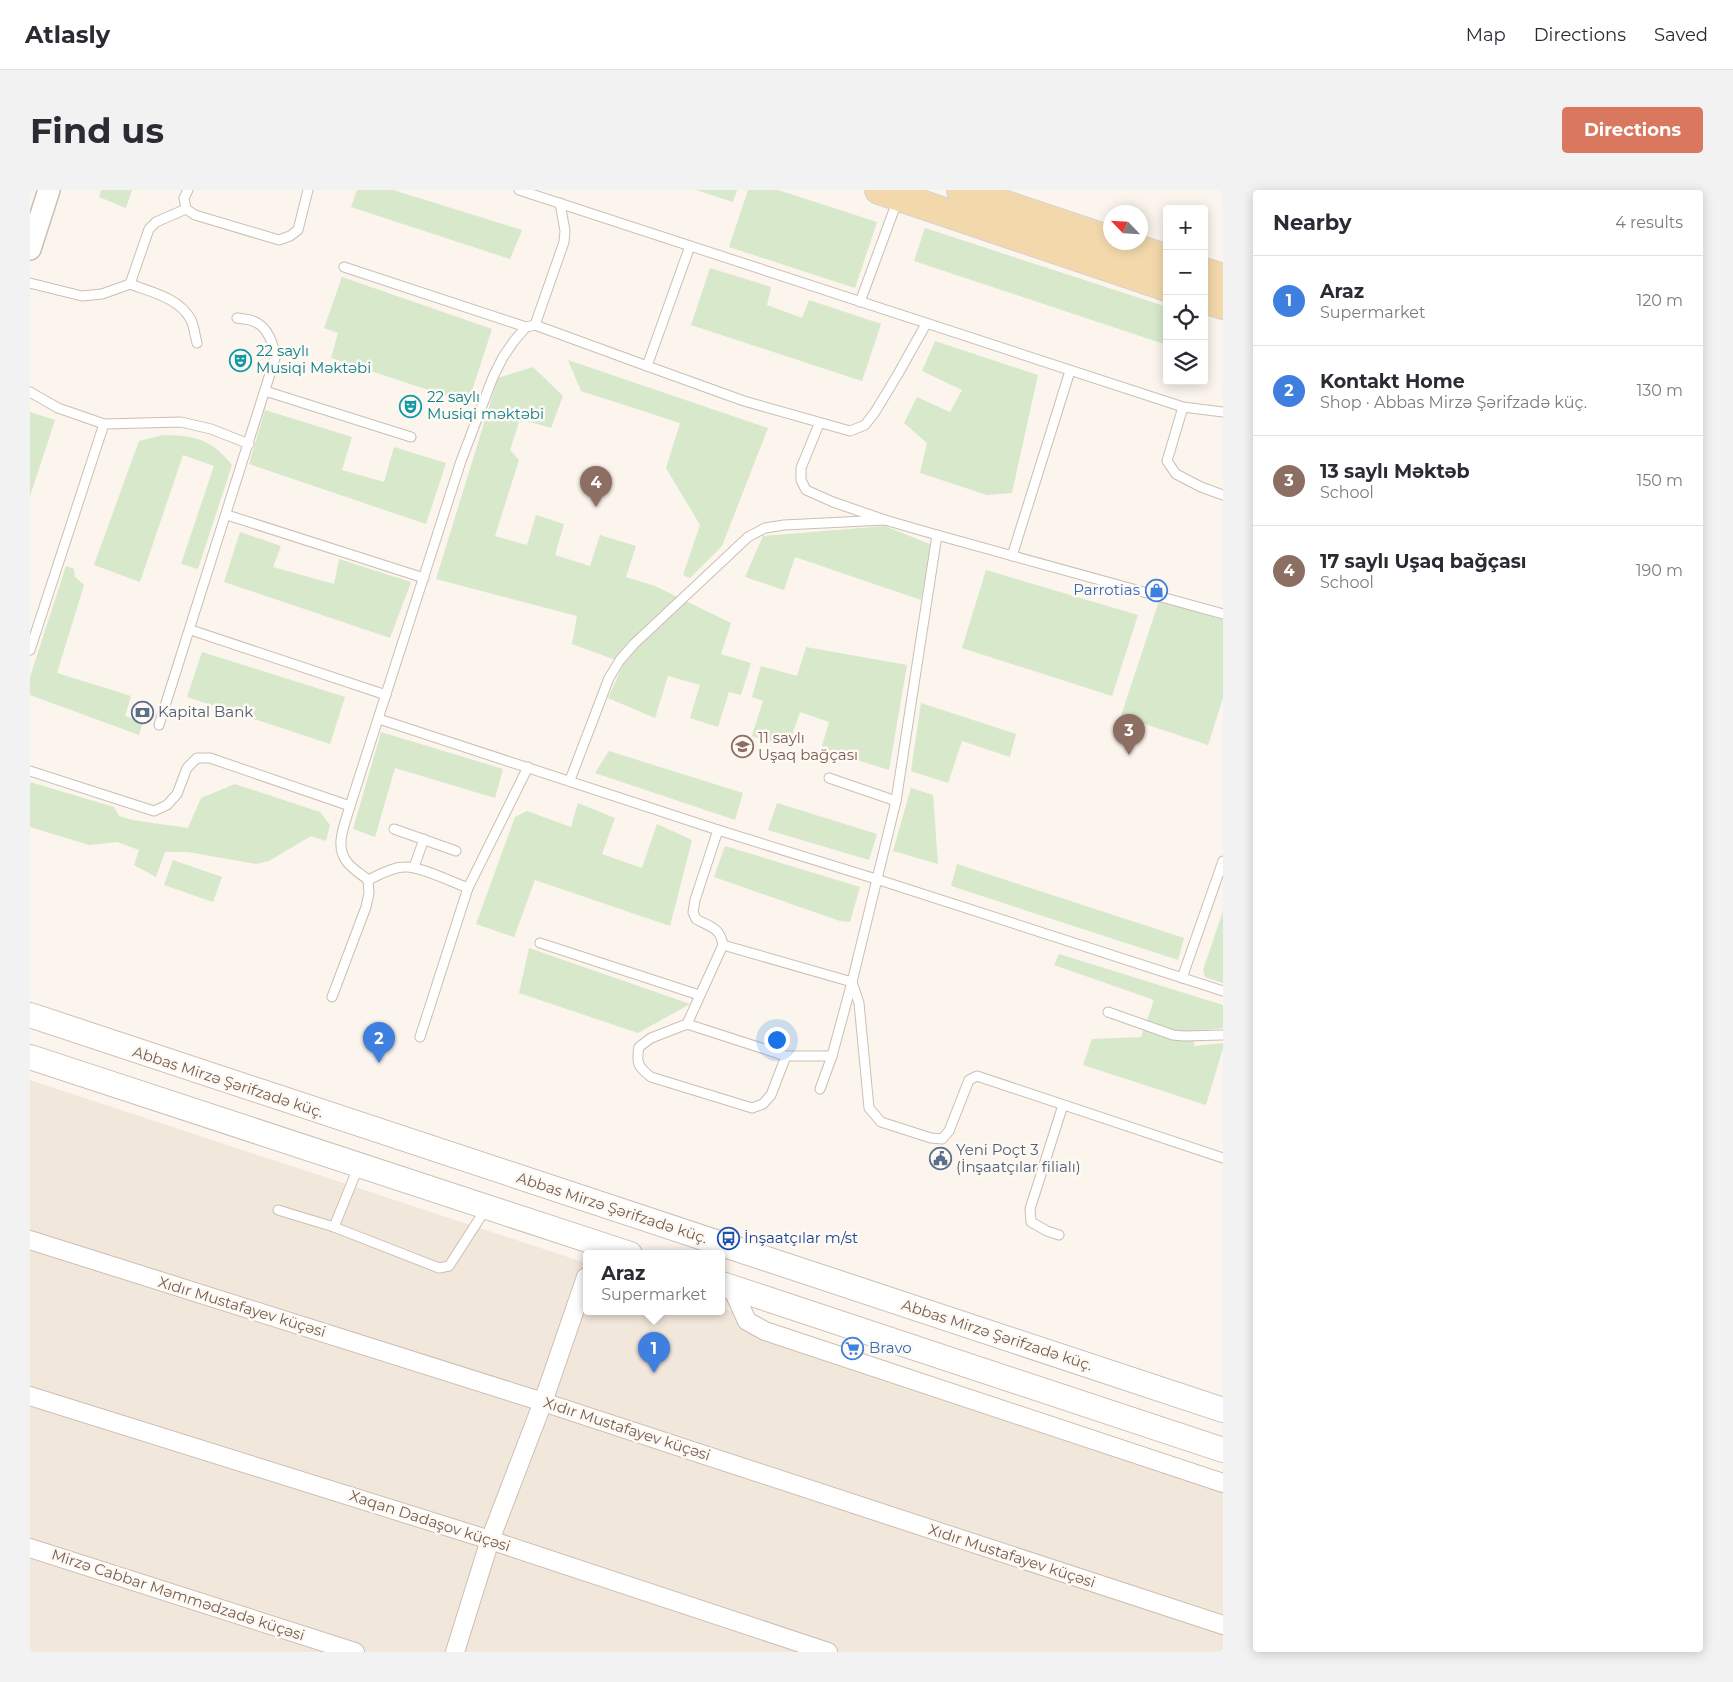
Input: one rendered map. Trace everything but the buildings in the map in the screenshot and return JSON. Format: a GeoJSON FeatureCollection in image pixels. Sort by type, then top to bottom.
{"type":"FeatureCollection","features":[{"type":"Feature","properties":{"kind":"main road"},"geometry":{"type":"LineString","coordinates":[[961,190],[1103,238]]}},
{"type":"Feature","properties":{"kind":"main road"},"geometry":{"type":"LineString","coordinates":[[889,193],[1163,285]]}},
{"type":"Feature","properties":{"kind":"main road"},"geometry":{"type":"LineString","coordinates":[[1141,250],[1163,258]]}},
{"type":"Feature","properties":{"kind":"main road"},"geometry":{"type":"LineString","coordinates":[[1208,273],[1223,278]]}},
{"type":"Feature","properties":{"kind":"main road"},"geometry":{"type":"LineString","coordinates":[[1208,300],[1223,305]]}},
{"type":"Feature","properties":{"kind":"main road","name":"Abbas Mirzə Şərifzadə küç."},"geometry":{"type":"LineString","coordinates":[[30,1015],[1223,1410]]}},
{"type":"Feature","properties":{"kind":"main road"},"geometry":{"type":"LineString","coordinates":[[30,1057],[487,1207],[596,1249]]}},
{"type":"Feature","properties":{"kind":"main road"},"geometry":{"type":"LineString","coordinates":[[271,1136],[283,1100]]}},
{"type":"Feature","properties":{"kind":"main road"},"geometry":{"type":"LineString","coordinates":[[727,1286],[1223,1450]]}},
{"type":"Feature","properties":{"kind":"street"},"geometry":{"type":"LineString","coordinates":[[30,249],[49,190]]}},
{"type":"Feature","properties":{"kind":"street","name":"Xıdır Mustafayev küçəsi"},"geometry":{"type":"LineString","coordinates":[[30,1240],[544,1402],[1223,1625]]}},
{"type":"Feature","properties":{"kind":"street"},"geometry":{"type":"LineString","coordinates":[[727,1286],[747,1321],[765,1331],[1223,1482]]}},
{"type":"Feature","properties":{"kind":"street"},"geometry":{"type":"LineString","coordinates":[[455,1652],[490,1540],[544,1402],[583,1287]]}},
{"type":"Feature","properties":{"kind":"street","name":"Xaqan Dadaşov küçəsi"},"geometry":{"type":"LineString","coordinates":[[30,1396],[490,1540],[828,1652]]}},
{"type":"Feature","properties":{"kind":"street","name":"Mirzə Cabbar Məmmədzadə küçəsi"},"geometry":{"type":"LineString","coordinates":[[30,1548],[355,1652]]}},
{"type":"Feature","properties":{"kind":"lane"},"geometry":{"type":"LineString","coordinates":[[188,190],[184,198],[186,209],[195,215],[279,240],[290,236],[298,230],[308,190]]}},
{"type":"Feature","properties":{"kind":"lane"},"geometry":{"type":"LineString","coordinates":[[519,190],[1183,407],[1223,412]]}},
{"type":"Feature","properties":{"kind":"lane"},"geometry":{"type":"LineString","coordinates":[[860,302],[889,193]]}},
{"type":"Feature","properties":{"kind":"lane"},"geometry":{"type":"LineString","coordinates":[[535,325],[564,242],[564,219],[560,203]]}},
{"type":"Feature","properties":{"kind":"lane"},"geometry":{"type":"LineString","coordinates":[[130,284],[149,230],[156,222],[186,209]]}},
{"type":"Feature","properties":{"kind":"lane"},"geometry":{"type":"LineString","coordinates":[[647,366],[690,246]]}},
{"type":"Feature","properties":{"kind":"lane"},"geometry":{"type":"LineString","coordinates":[[344,267],[526,327],[535,325],[744,401],[850,432],[865,425],[898,374],[926,324]]}},
{"type":"Feature","properties":{"kind":"lane"},"geometry":{"type":"LineString","coordinates":[[30,283],[82,296],[102,294],[130,284],[167,298],[183,308],[191,321],[196,343]]}},
{"type":"Feature","properties":{"kind":"lane"},"geometry":{"type":"LineString","coordinates":[[159,725],[191,630],[275,358],[273,344],[266,332],[256,322],[237,318]]}},
{"type":"Feature","properties":{"kind":"lane"},"geometry":{"type":"LineString","coordinates":[[332,997],[366,907],[369,893],[368,880],[347,864],[342,854],[340,842],[350,806],[461,461],[492,377],[503,357],[526,327]]}},
{"type":"Feature","properties":{"kind":"lane"},"geometry":{"type":"LineString","coordinates":[[1012,556],[1070,370]]}},
{"type":"Feature","properties":{"kind":"lane"},"geometry":{"type":"LineString","coordinates":[[265,391],[411,437]]}},
{"type":"Feature","properties":{"kind":"lane"},"geometry":{"type":"LineString","coordinates":[[30,392],[58,408],[104,424],[181,422],[211,429],[249,444]]}},
{"type":"Feature","properties":{"kind":"lane"},"geometry":{"type":"LineString","coordinates":[[1183,407],[1167,461],[1176,474],[1200,487],[1223,495]]}},
{"type":"Feature","properties":{"kind":"lane"},"geometry":{"type":"LineString","coordinates":[[30,650],[104,424]]}},
{"type":"Feature","properties":{"kind":"lane"},"geometry":{"type":"LineString","coordinates":[[819,424],[801,468],[801,480],[806,490],[833,502],[885,520],[1223,614]]}},
{"type":"Feature","properties":{"kind":"lane"},"geometry":{"type":"LineString","coordinates":[[226,515],[424,578]]}},
{"type":"Feature","properties":{"kind":"lane"},"geometry":{"type":"LineString","coordinates":[[570,780],[609,678],[620,660],[634,644],[748,537],[765,528],[784,525],[885,520]]}},
{"type":"Feature","properties":{"kind":"lane"},"geometry":{"type":"LineString","coordinates":[[820,1089],[832,1056],[852,982],[896,801],[938,535]]}},
{"type":"Feature","properties":{"kind":"lane"},"geometry":{"type":"LineString","coordinates":[[191,630],[386,695]]}},
{"type":"Feature","properties":{"kind":"lane"},"geometry":{"type":"LineString","coordinates":[[378,718],[718,830],[1223,991]]}},
{"type":"Feature","properties":{"kind":"lane"},"geometry":{"type":"LineString","coordinates":[[30,771],[154,811],[167,804],[177,794],[187,768],[197,758],[210,758],[350,806]]}},
{"type":"Feature","properties":{"kind":"lane"},"geometry":{"type":"LineString","coordinates":[[420,1037],[468,888],[528,767]]}},
{"type":"Feature","properties":{"kind":"lane"},"geometry":{"type":"LineString","coordinates":[[829,778],[896,801]]}},
{"type":"Feature","properties":{"kind":"lane"},"geometry":{"type":"LineString","coordinates":[[394,829],[456,851]]}},
{"type":"Feature","properties":{"kind":"lane"},"geometry":{"type":"LineString","coordinates":[[687,1024],[723,945],[721,934],[716,929],[696,919],[693,912],[718,830]]}},
{"type":"Feature","properties":{"kind":"lane"},"geometry":{"type":"LineString","coordinates":[[414,867],[424,839]]}},
{"type":"Feature","properties":{"kind":"lane"},"geometry":{"type":"LineString","coordinates":[[1182,978],[1223,861]]}},
{"type":"Feature","properties":{"kind":"lane"},"geometry":{"type":"LineString","coordinates":[[368,880],[392,869],[404,866],[414,867],[468,888]]}},
{"type":"Feature","properties":{"kind":"lane"},"geometry":{"type":"LineString","coordinates":[[540,943],[699,995]]}},
{"type":"Feature","properties":{"kind":"lane"},"geometry":{"type":"LineString","coordinates":[[723,945],[852,982]]}},
{"type":"Feature","properties":{"kind":"lane"},"geometry":{"type":"LineString","coordinates":[[852,982],[859,1003],[869,1108],[881,1122],[942,1140],[949,1131],[969,1080],[977,1076],[1223,1158]]}},
{"type":"Feature","properties":{"kind":"lane"},"geometry":{"type":"LineString","coordinates":[[1108,1012],[1173,1035],[1223,1035]]}},
{"type":"Feature","properties":{"kind":"lane"},"geometry":{"type":"LineString","coordinates":[[786,1056],[771,1095],[763,1104],[752,1108],[650,1077],[640,1069],[637,1058],[639,1047],[651,1038],[687,1024],[786,1056],[832,1056]]}},
{"type":"Feature","properties":{"kind":"lane"},"geometry":{"type":"LineString","coordinates":[[1059,1235],[1046,1231],[1031,1222],[1030,1209],[1063,1105]]}},
{"type":"Feature","properties":{"kind":"lane"},"geometry":{"type":"LineString","coordinates":[[334,1227],[359,1165]]}},
{"type":"Feature","properties":{"kind":"lane"},"geometry":{"type":"LineString","coordinates":[[278,1210],[334,1227],[440,1268],[449,1266],[487,1207]]}},
{"type":"Feature","properties":{"kind":"shaded area"},"geometry":{"type":"Polygon","coordinates":[[[30,1080],[583,1262],[583,1315],[725,1315],[725,1309],[1223,1473],[1223,1652],[30,1652],[30,1080]]]}},
{"type":"Feature","properties":{"kind":"green space"},"geometry":{"type":"Polygon","coordinates":[[[101,190],[132,190],[126,208],[99,197],[101,190]]]}},
{"type":"Feature","properties":{"kind":"green space"},"geometry":{"type":"Polygon","coordinates":[[[357,190],[393,190],[522,230],[510,259],[351,207],[357,190]]]}},
{"type":"Feature","properties":{"kind":"green space"},"geometry":{"type":"Polygon","coordinates":[[[696,190],[737,190],[733,202],[696,190]]]}},
{"type":"Feature","properties":{"kind":"green space"},"geometry":{"type":"Polygon","coordinates":[[[748,190],[778,190],[877,222],[855,288],[729,247],[748,190]]]}},
{"type":"Feature","properties":{"kind":"green space"},"geometry":{"type":"Polygon","coordinates":[[[925,228],[1163,306],[1163,344],[914,261],[925,228]]]}},
{"type":"Feature","properties":{"kind":"green space"},"geometry":{"type":"Polygon","coordinates":[[[710,268],[771,287],[767,305],[802,318],[809,300],[881,324],[862,381],[691,325],[710,268]]]}},
{"type":"Feature","properties":{"kind":"green space"},"geometry":{"type":"Polygon","coordinates":[[[342,277],[492,329],[468,403],[331,358],[338,333],[324,328],[342,277]]]}},
{"type":"Feature","properties":{"kind":"green space"},"geometry":{"type":"Polygon","coordinates":[[[935,341],[1038,375],[1012,493],[987,495],[920,473],[927,443],[904,423],[917,397],[950,412],[962,390],[922,371],[935,341]]]}},
{"type":"Feature","properties":{"kind":"green space"},"geometry":{"type":"Polygon","coordinates":[[[568,360],[768,428],[722,546],[690,578],[683,575],[700,525],[666,468],[680,423],[581,391],[568,360]]]}},
{"type":"Feature","properties":{"kind":"green space"},"geometry":{"type":"Polygon","coordinates":[[[533,367],[563,396],[551,428],[520,419],[510,450],[519,460],[495,536],[527,545],[536,515],[564,524],[555,555],[590,566],[600,535],[636,546],[626,577],[655,586],[731,623],[721,654],[751,663],[741,695],[729,692],[718,727],[690,718],[700,685],[668,676],[655,718],[608,698],[624,663],[572,644],[577,616],[436,579],[498,378],[533,367]]]}},
{"type":"Feature","properties":{"kind":"green space"},"geometry":{"type":"Polygon","coordinates":[[[265,410],[352,437],[342,470],[384,482],[394,447],[446,463],[426,524],[249,464],[265,410]]]}},
{"type":"Feature","properties":{"kind":"green space"},"geometry":{"type":"Polygon","coordinates":[[[30,412],[55,420],[30,496],[30,412]]]}},
{"type":"Feature","properties":{"kind":"green space"},"geometry":{"type":"Polygon","coordinates":[[[163,435],[185,436],[202,440],[217,449],[232,465],[198,569],[181,564],[214,466],[183,455],[140,582],[94,565],[139,441],[163,435]]]}},
{"type":"Feature","properties":{"kind":"green space"},"geometry":{"type":"Polygon","coordinates":[[[885,526],[932,545],[921,600],[795,557],[784,590],[745,577],[763,536],[885,526]]]}},
{"type":"Feature","properties":{"kind":"green space"},"geometry":{"type":"Polygon","coordinates":[[[240,532],[281,546],[273,567],[334,584],[339,559],[411,582],[390,638],[224,582],[240,532]]]}},
{"type":"Feature","properties":{"kind":"green space"},"geometry":{"type":"Polygon","coordinates":[[[66,566],[74,569],[75,577],[84,585],[57,673],[131,696],[125,716],[143,722],[139,735],[30,695],[30,677],[66,566]]]}},
{"type":"Feature","properties":{"kind":"green space"},"geometry":{"type":"Polygon","coordinates":[[[986,570],[1138,615],[1112,696],[962,648],[986,570]]]}},
{"type":"Feature","properties":{"kind":"green space"},"geometry":{"type":"Polygon","coordinates":[[[1159,601],[1223,620],[1223,698],[1208,745],[1121,716],[1159,601]]]}},
{"type":"Feature","properties":{"kind":"green space"},"geometry":{"type":"Polygon","coordinates":[[[806,647],[907,665],[889,770],[821,749],[829,722],[800,712],[788,747],[752,736],[763,701],[752,697],[761,666],[797,676],[806,647]]]}},
{"type":"Feature","properties":{"kind":"green space"},"geometry":{"type":"Polygon","coordinates":[[[202,652],[345,697],[330,744],[187,697],[202,652]]]}},
{"type":"Feature","properties":{"kind":"green space"},"geometry":{"type":"Polygon","coordinates":[[[921,703],[1016,734],[1010,757],[962,741],[948,783],[911,771],[921,703]]]}},
{"type":"Feature","properties":{"kind":"green space"},"geometry":{"type":"Polygon","coordinates":[[[381,732],[503,769],[495,798],[395,768],[375,837],[353,829],[381,732]]]}},
{"type":"Feature","properties":{"kind":"green space"},"geometry":{"type":"Polygon","coordinates":[[[609,751],[743,793],[735,820],[595,773],[609,751]]]}},
{"type":"Feature","properties":{"kind":"green space"},"geometry":{"type":"Polygon","coordinates":[[[30,782],[114,807],[119,816],[132,820],[188,828],[201,798],[235,784],[320,812],[330,825],[326,841],[311,836],[269,861],[256,864],[188,852],[165,852],[156,877],[134,865],[139,850],[117,842],[89,845],[30,827],[30,782]]]}},
{"type":"Feature","properties":{"kind":"green space"},"geometry":{"type":"Polygon","coordinates":[[[911,788],[933,795],[938,864],[893,851],[911,788]]]}},
{"type":"Feature","properties":{"kind":"green space"},"geometry":{"type":"Polygon","coordinates":[[[578,803],[615,818],[602,854],[642,868],[657,824],[692,840],[670,926],[535,880],[514,937],[476,924],[515,817],[527,811],[571,827],[578,803]]]}},
{"type":"Feature","properties":{"kind":"green space"},"geometry":{"type":"Polygon","coordinates":[[[777,803],[877,834],[869,860],[768,830],[777,803]]]}},
{"type":"Feature","properties":{"kind":"green space"},"geometry":{"type":"Polygon","coordinates":[[[725,846],[860,887],[850,922],[840,921],[714,877],[725,846]]]}},
{"type":"Feature","properties":{"kind":"green space"},"geometry":{"type":"Polygon","coordinates":[[[173,860],[222,877],[213,902],[164,885],[173,860]]]}},
{"type":"Feature","properties":{"kind":"green space"},"geometry":{"type":"Polygon","coordinates":[[[957,864],[1184,938],[1178,960],[951,886],[957,864]]]}},
{"type":"Feature","properties":{"kind":"green space"},"geometry":{"type":"Polygon","coordinates":[[[1223,911],[1223,983],[1205,977],[1203,970],[1223,911]]]}},
{"type":"Feature","properties":{"kind":"green space"},"geometry":{"type":"Polygon","coordinates":[[[529,948],[690,1004],[638,1033],[519,993],[529,948]]]}},
{"type":"Feature","properties":{"kind":"green space"},"geometry":{"type":"Polygon","coordinates":[[[1059,954],[1223,1005],[1223,1028],[1195,1031],[1194,1046],[1223,1043],[1206,1105],[1083,1065],[1092,1039],[1141,1037],[1154,1000],[1054,965],[1059,954]]]}},
{"type":"Feature","properties":{"kind":"place","name":"22 saylı Musiqi Məktəbi"},"geometry":{"type":"Point","coordinates":[240,360]}},
{"type":"Feature","properties":{"kind":"place","name":"22 saylı Musiqi məktəbi"},"geometry":{"type":"Point","coordinates":[411,406]}},
{"type":"Feature","properties":{"kind":"place","name":"17 saylı Uşaq bağçası"},"geometry":{"type":"Point","coordinates":[596,507]}},
{"type":"Feature","properties":{"kind":"place","name":"Parrotias"},"geometry":{"type":"Point","coordinates":[1156,590]}},
{"type":"Feature","properties":{"kind":"place","name":"Kapital Bank"},"geometry":{"type":"Point","coordinates":[142,712]}},
{"type":"Feature","properties":{"kind":"place","name":"11 saylı Uşaq bağçası"},"geometry":{"type":"Point","coordinates":[742,747]}},
{"type":"Feature","properties":{"kind":"place","name":"13 saylı Məktəb"},"geometry":{"type":"Point","coordinates":[1129,755]}},
{"type":"Feature","properties":{"kind":"place","name":"Kontakt Home"},"geometry":{"type":"Point","coordinates":[379,1063]}},
{"type":"Feature","properties":{"kind":"place","name":"Yeni Poçt 3 (İnşaatçılar filialı)"},"geometry":{"type":"Point","coordinates":[940,1159]}},
{"type":"Feature","properties":{"kind":"place","name":"İnşaatçılar m/st"},"geometry":{"type":"Point","coordinates":[728,1238]}},
{"type":"Feature","properties":{"kind":"place","name":"Bravo"},"geometry":{"type":"Point","coordinates":[853,1348]}},
{"type":"Feature","properties":{"kind":"place","name":"Araz"},"geometry":{"type":"Point","coordinates":[654,1373]}}]}
